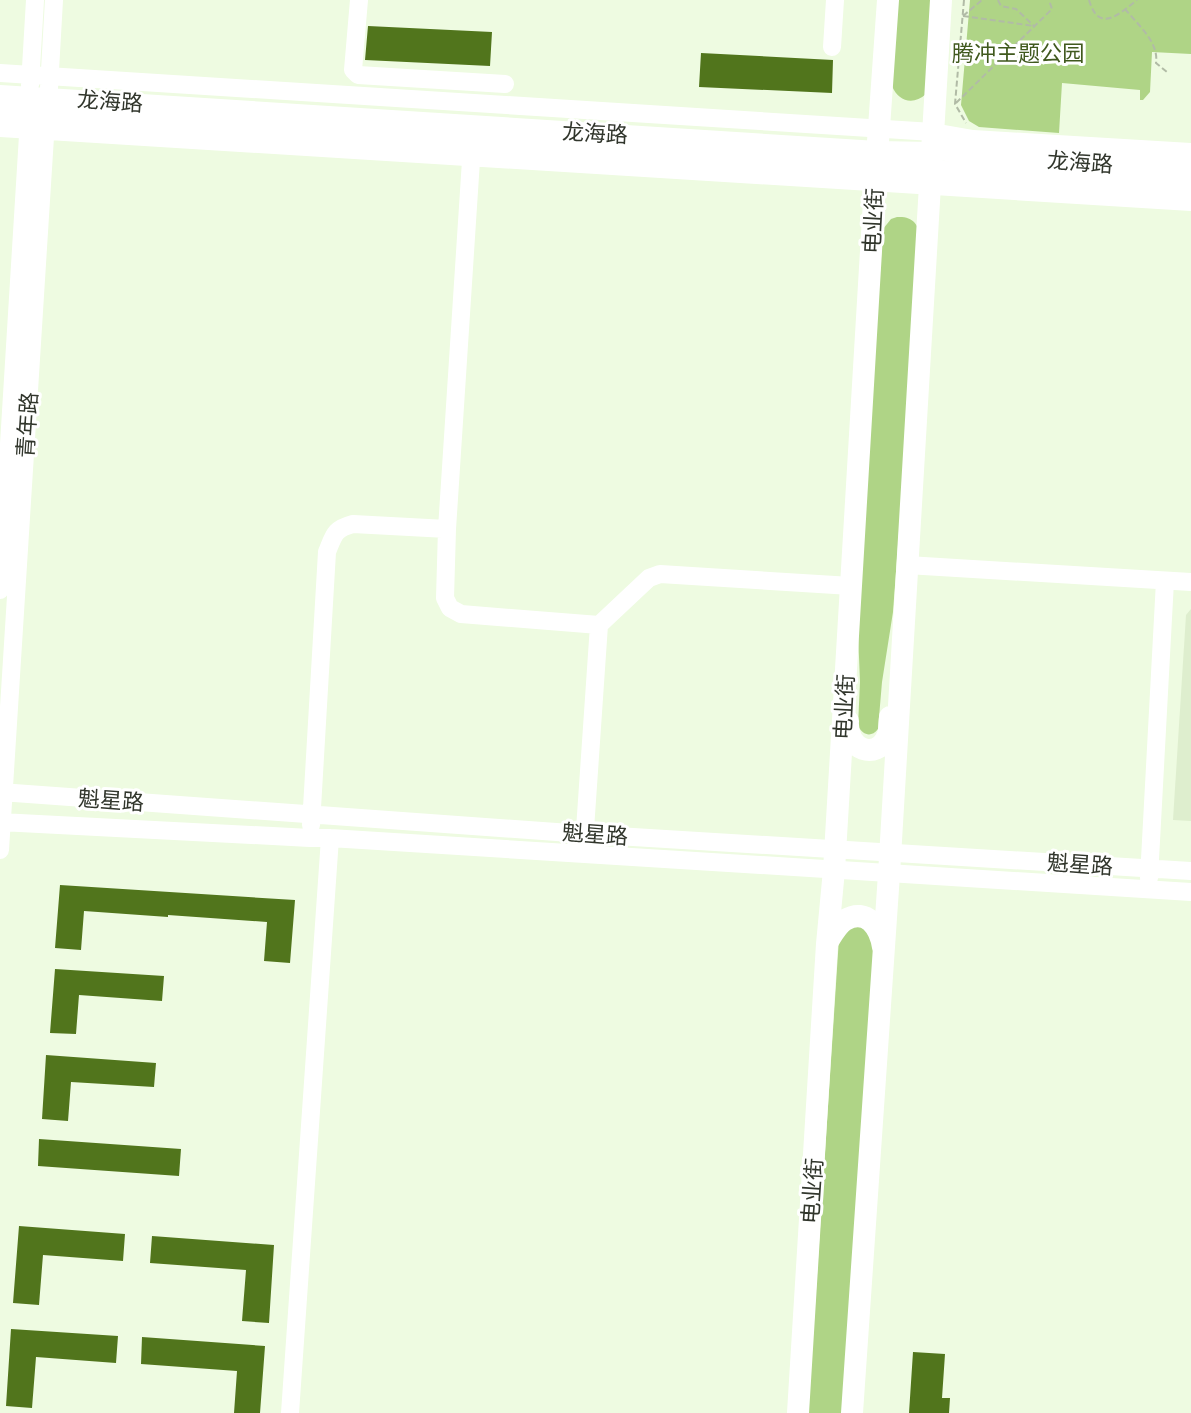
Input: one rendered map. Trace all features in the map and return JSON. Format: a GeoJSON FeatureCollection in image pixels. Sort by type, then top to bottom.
{"type":"FeatureCollection","features":[{"type":"Feature","properties":{"kind":"main road","name":"电业街"},"geometry":{"type":"LineString","coordinates":[[798,1413],[888,0]]}},
{"type":"Feature","properties":{"kind":"main road"},"geometry":{"type":"LineString","coordinates":[[852,1413],[884,952],[941,0]]}},
{"type":"Feature","properties":{"kind":"main road"},"geometry":{"type":"LineString","coordinates":[[847,645],[850,683],[848,735],[856,746],[868,749],[880,746],[888,736],[893,681],[903,645]]}},
{"type":"Feature","properties":{"kind":"main road"},"geometry":{"type":"LineString","coordinates":[[827,944],[839,925],[853,917],[860,917],[868,919],[879,930],[884,952]]}},
{"type":"Feature","properties":{"kind":"street"},"geometry":{"type":"LineString","coordinates":[[30,95],[35,0]]}},
{"type":"Feature","properties":{"kind":"street","name":"青年路"},"geometry":{"type":"LineString","coordinates":[[0,590],[40,117],[49,76],[54,0]]}},
{"type":"Feature","properties":{"kind":"street"},"geometry":{"type":"LineString","coordinates":[[359,0],[353,70],[358,75],[505,84]]}},
{"type":"Feature","properties":{"kind":"street"},"geometry":{"type":"LineString","coordinates":[[832,47],[834,0]]}},
{"type":"Feature","properties":{"kind":"street"},"geometry":{"type":"LineString","coordinates":[[0,73],[877,157]]}},
{"type":"Feature","properties":{"kind":"street","name":"龙海路"},"geometry":{"type":"LineString","coordinates":[[0,93],[30,95],[40,117]]}},
{"type":"Feature","properties":{"kind":"street","name":"龙海路"},"geometry":{"type":"LineString","coordinates":[[0,112],[40,117],[473,141],[1191,169]]}},
{"type":"Feature","properties":{"kind":"street"},"geometry":{"type":"LineString","coordinates":[[0,128],[40,117],[473,141],[932,159],[1191,202]]}},
{"type":"Feature","properties":{"kind":"street","name":"青年路"},"geometry":{"type":"LineString","coordinates":[[0,850],[40,117]]}},
{"type":"Feature","properties":{"kind":"street"},"geometry":{"type":"LineString","coordinates":[[932,159],[973,139],[1191,152]]}},
{"type":"Feature","properties":{"kind":"street"},"geometry":{"type":"LineString","coordinates":[[473,141],[447,529],[445,598],[450,608],[461,614],[599,625]]}},
{"type":"Feature","properties":{"kind":"street","name":"龙海路"},"geometry":{"type":"LineString","coordinates":[[932,159],[1191,185]]}},
{"type":"Feature","properties":{"kind":"street"},"geometry":{"type":"LineString","coordinates":[[310,838],[327,552],[334,534],[342,527],[353,524],[447,529]]}},
{"type":"Feature","properties":{"kind":"street"},"geometry":{"type":"LineString","coordinates":[[908,565],[1191,582]]}},
{"type":"Feature","properties":{"kind":"street"},"geometry":{"type":"LineString","coordinates":[[583,853],[599,625],[649,578],[660,574],[851,586]]}},
{"type":"Feature","properties":{"kind":"street"},"geometry":{"type":"LineString","coordinates":[[1149,889],[1165,581]]}},
{"type":"Feature","properties":{"kind":"street","name":"魁星路"},"geometry":{"type":"LineString","coordinates":[[2,792],[584,834],[1191,892]]}},
{"type":"Feature","properties":{"kind":"street","name":"魁星路"},"geometry":{"type":"LineString","coordinates":[[1,822],[583,853],[835,859]]}},
{"type":"Feature","properties":{"kind":"street"},"geometry":{"type":"LineString","coordinates":[[290,1413],[330,838]]}},
{"type":"Feature","properties":{"kind":"street","name":"魁星路"},"geometry":{"type":"LineString","coordinates":[[889,863],[1150,868],[1191,871]]}},
{"type":"Feature","properties":{"kind":"path"},"geometry":{"type":"LineString","coordinates":[[964,0],[955,104],[971,127]]}},
{"type":"Feature","properties":{"kind":"path"},"geometry":{"type":"LineString","coordinates":[[963,16],[982,0]]}},
{"type":"Feature","properties":{"kind":"path"},"geometry":{"type":"LineString","coordinates":[[998,0],[1001,6],[1016,9],[1034,26]]}},
{"type":"Feature","properties":{"kind":"path"},"geometry":{"type":"LineString","coordinates":[[955,104],[1052,9],[1049,0]]}},
{"type":"Feature","properties":{"kind":"path"},"geometry":{"type":"LineString","coordinates":[[1089,0],[1092,11],[1105,19],[1114,18],[1137,0]]}},
{"type":"Feature","properties":{"kind":"path"},"geometry":{"type":"LineString","coordinates":[[1125,9],[1155,46],[1156,63],[1167,72]]}},
{"type":"Feature","properties":{"kind":"path"},"geometry":{"type":"LineString","coordinates":[[963,16],[1034,26]]}},
{"type":"Feature","properties":{"kind":"shaded area"},"geometry":{"type":"Polygon","coordinates":[[[1191,609],[1191,821],[1173,820],[1186,615],[1191,609]]]}},
{"type":"Feature","properties":{"kind":"green space"},"geometry":{"type":"Polygon","coordinates":[[[897,0],[934,0],[926,94],[911,101],[898,95],[892,86],[897,0]]]}},
{"type":"Feature","properties":{"kind":"green space","name":"腾冲主题公园"},"geometry":{"type":"Polygon","coordinates":[[[970,0],[1191,0],[1191,54],[1152,52],[1150,92],[1143,100],[1140,100],[1140,90],[1062,83],[1059,133],[979,127],[969,121],[961,105],[970,0]]]}},
{"type":"Feature","properties":{"kind":"green space"},"geometry":{"type":"Polygon","coordinates":[[[907,218],[914,222],[921,238],[893,612],[882,682],[878,729],[873,734],[867,734],[862,732],[858,726],[860,682],[857,607],[883,229],[891,219],[907,218]]]}},
{"type":"Feature","properties":{"kind":"green space"},"geometry":{"type":"Polygon","coordinates":[[[858,923],[875,937],[842,1413],[808,1413],[839,938],[858,923]]]}},
{"type":"Feature","properties":{"kind":"building"},"geometry":{"type":"Polygon","coordinates":[[[368,26],[492,32],[490,66],[365,60],[368,26]]]}},
{"type":"Feature","properties":{"kind":"building"},"geometry":{"type":"Polygon","coordinates":[[[701,53],[833,60],[832,93],[699,87],[701,53]]]}},
{"type":"Feature","properties":{"kind":"building"},"geometry":{"type":"Polygon","coordinates":[[[60,885],[295,900],[290,963],[264,961],[267,922],[168,915],[168,917],[84,911],[81,950],[55,948],[60,885]]]}},
{"type":"Feature","properties":{"kind":"building"},"geometry":{"type":"Polygon","coordinates":[[[55,969],[164,976],[162,1001],[79,995],[76,1034],[50,1033],[55,969]]]}},
{"type":"Feature","properties":{"kind":"building"},"geometry":{"type":"Polygon","coordinates":[[[46,1055],[156,1063],[154,1087],[71,1082],[68,1121],[42,1119],[46,1055]]]}},
{"type":"Feature","properties":{"kind":"building"},"geometry":{"type":"Polygon","coordinates":[[[39,1139],[181,1149],[179,1176],[38,1166],[39,1139]]]}},
{"type":"Feature","properties":{"kind":"building"},"geometry":{"type":"Polygon","coordinates":[[[19,1226],[125,1234],[123,1261],[43,1255],[39,1305],[13,1303],[19,1226]]]}},
{"type":"Feature","properties":{"kind":"building"},"geometry":{"type":"Polygon","coordinates":[[[152,1236],[274,1245],[269,1323],[242,1321],[246,1270],[150,1263],[152,1236]]]}},
{"type":"Feature","properties":{"kind":"building"},"geometry":{"type":"Polygon","coordinates":[[[11,1329],[118,1336],[116,1363],[36,1357],[32,1408],[6,1406],[11,1329]]]}},
{"type":"Feature","properties":{"kind":"building"},"geometry":{"type":"Polygon","coordinates":[[[142,1337],[265,1346],[260,1413],[234,1413],[237,1371],[141,1364],[142,1337]]]}},
{"type":"Feature","properties":{"kind":"building"},"geometry":{"type":"Polygon","coordinates":[[[913,1352],[945,1354],[942,1398],[950,1398],[949,1413],[909,1413],[913,1352]]]}}]}
